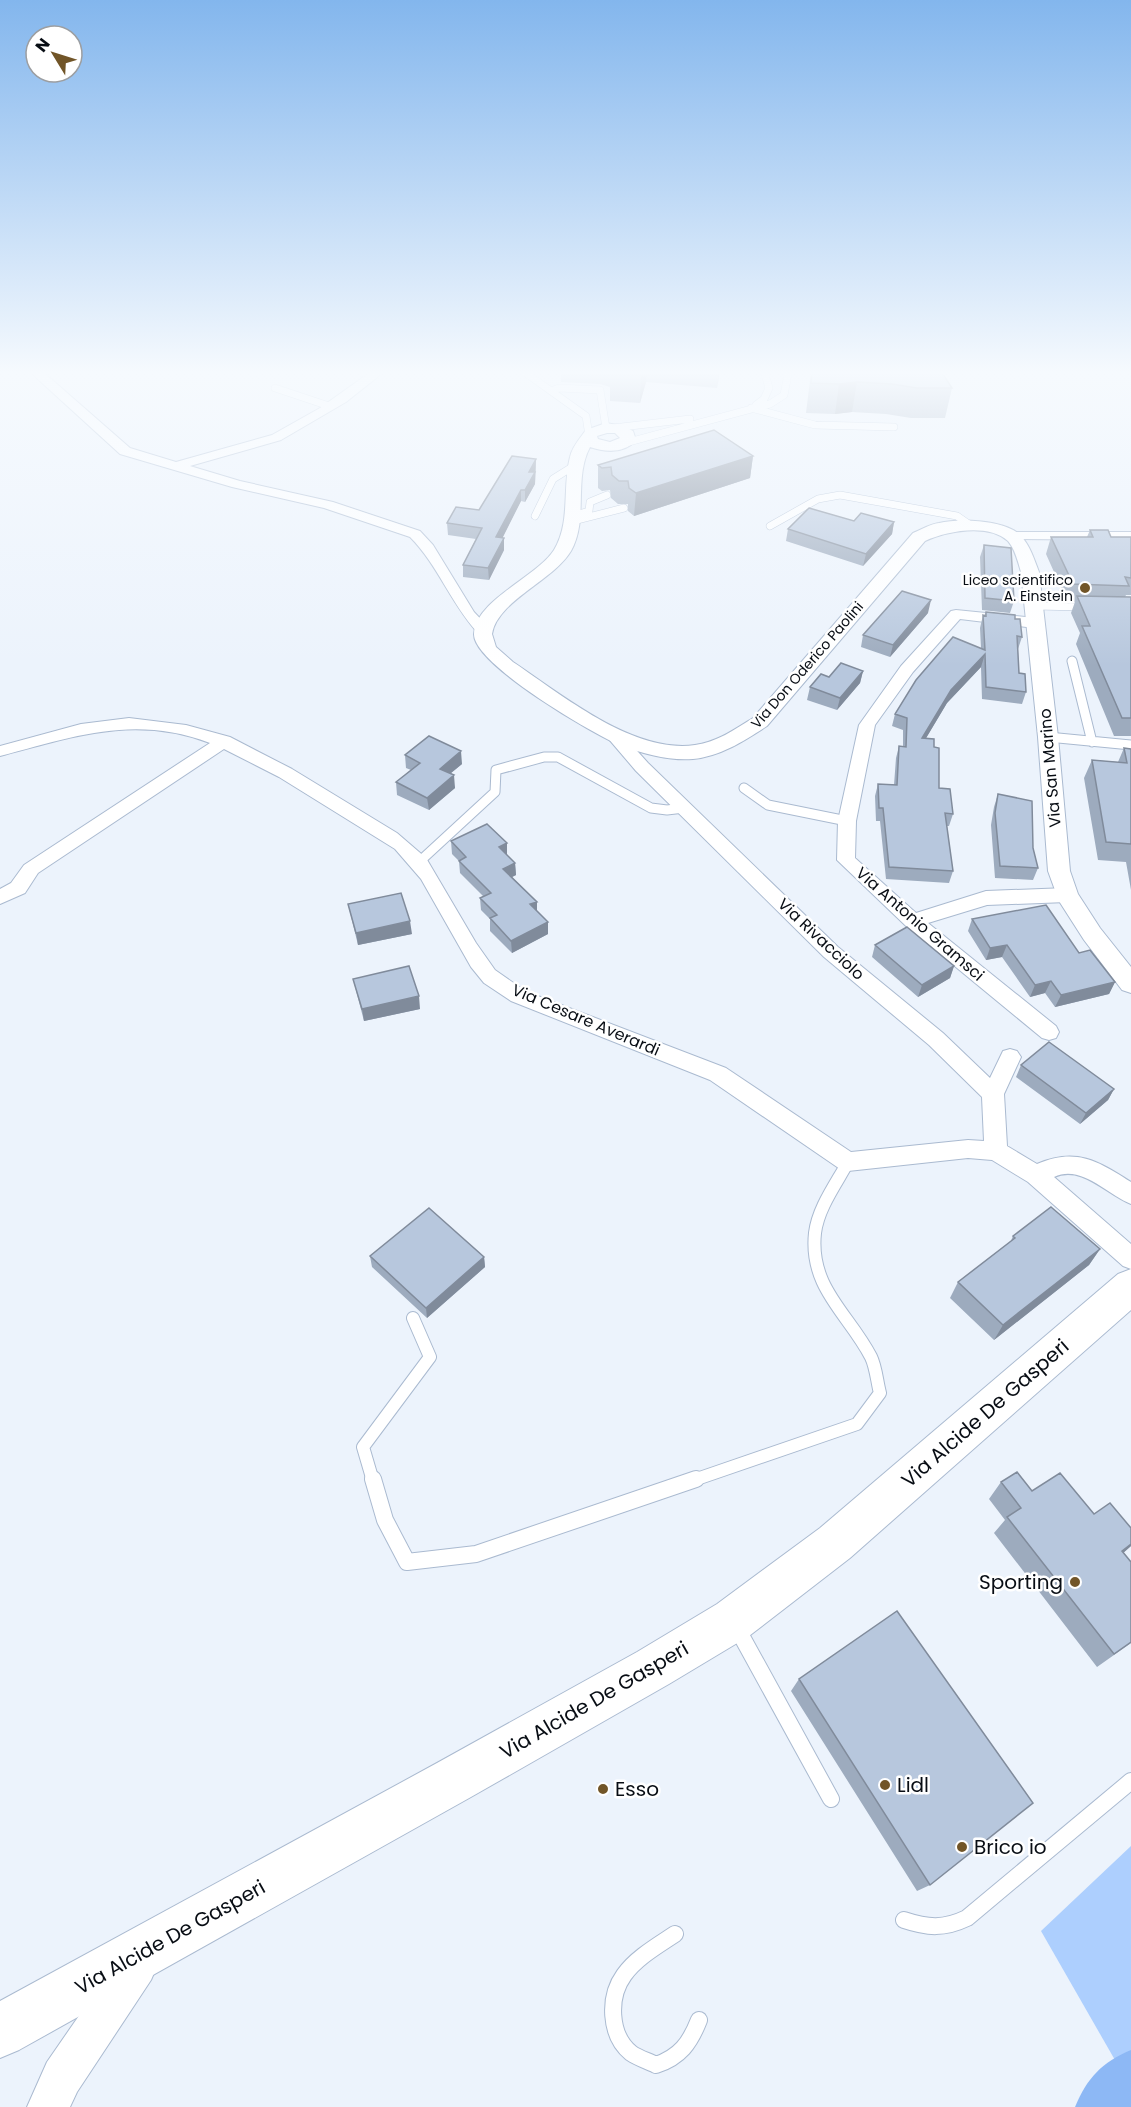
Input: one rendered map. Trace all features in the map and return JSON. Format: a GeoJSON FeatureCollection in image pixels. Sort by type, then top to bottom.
{"type":"FeatureCollection","features":[{"type":"Feature","properties":{"kind":"main road","name":"Via Alcide De Gasperi"},"geometry":{"type":"LineString","coordinates":[[0,2031],[454,1780],[653,1668],[733,1620],[835,1543],[1131,1286]]}},
{"type":"Feature","properties":{"kind":"street"},"geometry":{"type":"LineString","coordinates":[[187,469],[237,484],[328,505],[415,534],[426,545],[468,614],[483,630],[490,616],[557,560],[567,541],[573,518],[576,472],[580,469]]}},
{"type":"Feature","properties":{"kind":"street","name":"Via Don Oderico Paolini"},"geometry":{"type":"LineString","coordinates":[[483,630],[484,642],[492,655],[615,737],[645,748],[666,752],[707,750],[742,737],[760,722],[919,537],[941,527],[970,525],[1012,536]]}},
{"type":"Feature","properties":{"kind":"street"},"geometry":{"type":"LineString","coordinates":[[1012,536],[1131,536]]}},
{"type":"Feature","properties":{"kind":"street","name":"Via San Marino"},"geometry":{"type":"LineString","coordinates":[[1012,536],[1021,547],[1030,572],[1048,737],[1059,871],[1067,895],[1092,934],[1131,984]]}},
{"type":"Feature","properties":{"kind":"street","name":"Via Antonio Gramsci"},"geometry":{"type":"LineString","coordinates":[[1034,615],[956,614],[908,669],[867,725],[847,821],[846,860],[913,921],[1049,1032]]}},
{"type":"Feature","properties":{"kind":"street","name":"Via Cesare Averardi"},"geometry":{"type":"LineString","coordinates":[[0,751],[101,726],[129,723],[179,730],[224,741],[265,760],[398,843],[419,862],[455,926],[489,976],[518,996],[718,1074],[848,1162]]}},
{"type":"Feature","properties":{"kind":"street","name":"Via Rivacciolo"},"geometry":{"type":"LineString","coordinates":[[615,737],[642,767],[831,952],[936,1040],[993,1094]]}},
{"type":"Feature","properties":{"kind":"street"},"geometry":{"type":"LineString","coordinates":[[0,897],[18,888],[31,870],[224,741]]}},
{"type":"Feature","properties":{"kind":"street"},"geometry":{"type":"LineString","coordinates":[[913,921],[986,898],[1067,895]]}},
{"type":"Feature","properties":{"kind":"street"},"geometry":{"type":"LineString","coordinates":[[996,1151],[993,1094],[1010,1058]]}},
{"type":"Feature","properties":{"kind":"street"},"geometry":{"type":"LineString","coordinates":[[848,1162],[968,1149],[996,1151],[1036,1175],[1131,1259]]}},
{"type":"Feature","properties":{"kind":"street"},"geometry":{"type":"LineString","coordinates":[[1036,1175],[1058,1165],[1090,1168],[1131,1194]]}},
{"type":"Feature","properties":{"kind":"street"},"geometry":{"type":"LineString","coordinates":[[48,2107],[62,2077],[148,1950]]}},
{"type":"Feature","properties":{"kind":"lane"},"geometry":{"type":"LineString","coordinates":[[536,516],[553,479],[576,472]]}},
{"type":"Feature","properties":{"kind":"lane"},"geometry":{"type":"LineString","coordinates":[[573,518],[589,511],[590,502],[607,495]]}},
{"type":"Feature","properties":{"kind":"lane"},"geometry":{"type":"LineString","coordinates":[[770,526],[819,499],[840,495],[957,516],[970,525]]}},
{"type":"Feature","properties":{"kind":"lane"},"geometry":{"type":"LineString","coordinates":[[573,518],[624,508]]}},
{"type":"Feature","properties":{"kind":"lane"},"geometry":{"type":"LineString","coordinates":[[1034,615],[1096,608]]}},
{"type":"Feature","properties":{"kind":"lane"},"geometry":{"type":"LineString","coordinates":[[1072,661],[1092,742]]}},
{"type":"Feature","properties":{"kind":"lane"},"geometry":{"type":"LineString","coordinates":[[1048,737],[1131,745]]}},
{"type":"Feature","properties":{"kind":"lane"},"geometry":{"type":"LineString","coordinates":[[419,862],[495,792],[496,770],[544,757],[558,757],[651,807],[668,810],[684,808]]}},
{"type":"Feature","properties":{"kind":"lane"},"geometry":{"type":"LineString","coordinates":[[744,788],[768,805],[847,821]]}},
{"type":"Feature","properties":{"kind":"lane"},"geometry":{"type":"LineString","coordinates":[[413,1318],[430,1357],[363,1447],[385,1520],[407,1562],[476,1554],[857,1424],[880,1393],[872,1358],[828,1295],[815,1260],[815,1232],[823,1208],[848,1162]]}},
{"type":"Feature","properties":{"kind":"lane"},"geometry":{"type":"LineString","coordinates":[[733,1620],[831,1799]]}},
{"type":"Feature","properties":{"kind":"lane"},"geometry":{"type":"LineString","coordinates":[[904,1920],[928,1929],[951,1928],[967,1918],[1131,1781]]}},
{"type":"Feature","properties":{"kind":"lane"},"geometry":{"type":"LineString","coordinates":[[675,1934],[645,1954],[619,1981],[612,2013],[618,2036],[630,2052],[656,2065],[674,2059],[691,2041],[699,2020]]}},
{"type":"Feature","properties":{"kind":"shaded area"},"geometry":{"type":"Polygon","coordinates":[[[1131,1846],[1131,2088],[1041,1931],[1131,1846]]]}},
{"type":"Feature","properties":{"kind":"building"},"geometry":{"type":"Polygon","coordinates":[[[504,469],[530,469],[529,472],[535,472],[525,490],[521,490],[496,537],[504,538],[488,568],[463,565],[482,528],[447,523],[456,507],[479,510],[504,469]]]}},
{"type":"Feature","properties":{"kind":"building"},"geometry":{"type":"Polygon","coordinates":[[[611,469],[711,469],[636,493],[629,488],[628,481],[619,481],[612,475],[611,469]]]}},
{"type":"Feature","properties":{"kind":"building"},"geometry":{"type":"Polygon","coordinates":[[[809,508],[854,521],[861,513],[894,522],[866,554],[788,529],[809,508]]]}},
{"type":"Feature","properties":{"kind":"building"},"geometry":{"type":"Polygon","coordinates":[[[1090,530],[1108,530],[1111,537],[1131,537],[1131,578],[1125,577],[1129,586],[1073,584],[1051,537],[1093,537],[1090,530]]]}},
{"type":"Feature","properties":{"kind":"building"},"geometry":{"type":"Polygon","coordinates":[[[984,545],[1011,548],[1014,601],[985,598],[984,545]]]}},
{"type":"Feature","properties":{"kind":"building"},"geometry":{"type":"Polygon","coordinates":[[[902,591],[931,600],[893,645],[863,635],[902,591]]]}},
{"type":"Feature","properties":{"kind":"building"},"geometry":{"type":"Polygon","coordinates":[[[1077,596],[1131,597],[1131,718],[1122,718],[1082,626],[1090,626],[1077,596]]]}},
{"type":"Feature","properties":{"kind":"building"},"geometry":{"type":"Polygon","coordinates":[[[986,612],[1015,615],[1015,619],[1020,619],[1022,637],[1017,636],[1019,673],[1025,674],[1026,692],[986,687],[985,654],[951,690],[922,738],[934,739],[934,747],[939,748],[939,788],[950,789],[953,814],[945,813],[953,871],[889,867],[883,808],[879,808],[878,784],[897,785],[899,746],[906,747],[907,718],[895,714],[916,680],[953,637],[985,650],[983,615],[986,616],[986,612]]]}},
{"type":"Feature","properties":{"kind":"building"},"geometry":{"type":"Polygon","coordinates":[[[841,663],[863,671],[840,698],[810,687],[821,674],[829,677],[841,663]]]}},
{"type":"Feature","properties":{"kind":"building"},"geometry":{"type":"Polygon","coordinates":[[[429,736],[461,751],[440,769],[454,775],[427,798],[396,782],[420,763],[405,755],[429,736]]]}},
{"type":"Feature","properties":{"kind":"building"},"geometry":{"type":"Polygon","coordinates":[[[1124,748],[1131,749],[1131,844],[1106,842],[1092,760],[1127,763],[1124,748]]]}},
{"type":"Feature","properties":{"kind":"building"},"geometry":{"type":"Polygon","coordinates":[[[998,794],[1032,801],[1033,848],[1038,868],[1000,866],[995,813],[998,794]]]}},
{"type":"Feature","properties":{"kind":"building"},"geometry":{"type":"Polygon","coordinates":[[[487,824],[507,843],[499,847],[515,863],[503,869],[537,902],[530,904],[548,922],[511,941],[490,918],[497,915],[480,898],[491,893],[459,861],[466,857],[451,841],[487,824]]]}},
{"type":"Feature","properties":{"kind":"building"},"geometry":{"type":"Polygon","coordinates":[[[401,893],[410,921],[356,933],[348,904],[401,893]]]}},
{"type":"Feature","properties":{"kind":"building"},"geometry":{"type":"Polygon","coordinates":[[[1046,905],[1079,953],[1090,950],[1115,982],[1061,995],[1051,981],[1035,985],[1007,945],[990,948],[972,919],[1046,905]]]}},
{"type":"Feature","properties":{"kind":"building"},"geometry":{"type":"Polygon","coordinates":[[[907,927],[954,966],[922,985],[875,945],[907,927]]]}},
{"type":"Feature","properties":{"kind":"building"},"geometry":{"type":"Polygon","coordinates":[[[409,966],[419,996],[362,1009],[353,979],[409,966]]]}},
{"type":"Feature","properties":{"kind":"building"},"geometry":{"type":"Polygon","coordinates":[[[1049,1042],[1114,1089],[1086,1113],[1021,1065],[1049,1042]]]}},
{"type":"Feature","properties":{"kind":"building"},"geometry":{"type":"Polygon","coordinates":[[[1051,1207],[1100,1249],[1003,1325],[958,1282],[1051,1207]]]}},
{"type":"Feature","properties":{"kind":"building"},"geometry":{"type":"Polygon","coordinates":[[[429,1208],[484,1257],[426,1308],[370,1256],[429,1208]]]}},
{"type":"Feature","properties":{"kind":"building","name":"Sporting"},"geometry":{"type":"Polygon","coordinates":[[[1017,1472],[1032,1491],[1060,1473],[1094,1514],[1110,1503],[1131,1528],[1131,1544],[1122,1551],[1131,1562],[1131,1642],[1114,1654],[1007,1517],[1021,1508],[1001,1482],[1017,1472]]]}},
{"type":"Feature","properties":{"kind":"building"},"geometry":{"type":"Polygon","coordinates":[[[897,1611],[1033,1803],[930,1885],[799,1679],[897,1611]]]}},
{"type":"Feature","properties":{"kind":"waterway"},"geometry":{"type":"LineString","coordinates":[[1105,2107],[1131,2080]]}},
{"type":"Feature","properties":{"kind":"place","name":"Liceo scientifico A. Einstein"},"geometry":{"type":"Point","coordinates":[1085,588]}},
{"type":"Feature","properties":{"kind":"place","name":"Sporting"},"geometry":{"type":"Point","coordinates":[1075,1582]}},
{"type":"Feature","properties":{"kind":"place","name":"Lidl"},"geometry":{"type":"Point","coordinates":[885,1785]}},
{"type":"Feature","properties":{"kind":"place","name":"Esso"},"geometry":{"type":"Point","coordinates":[603,1789]}},
{"type":"Feature","properties":{"kind":"place","name":"Brico io"},"geometry":{"type":"Point","coordinates":[962,1847]}}]}
